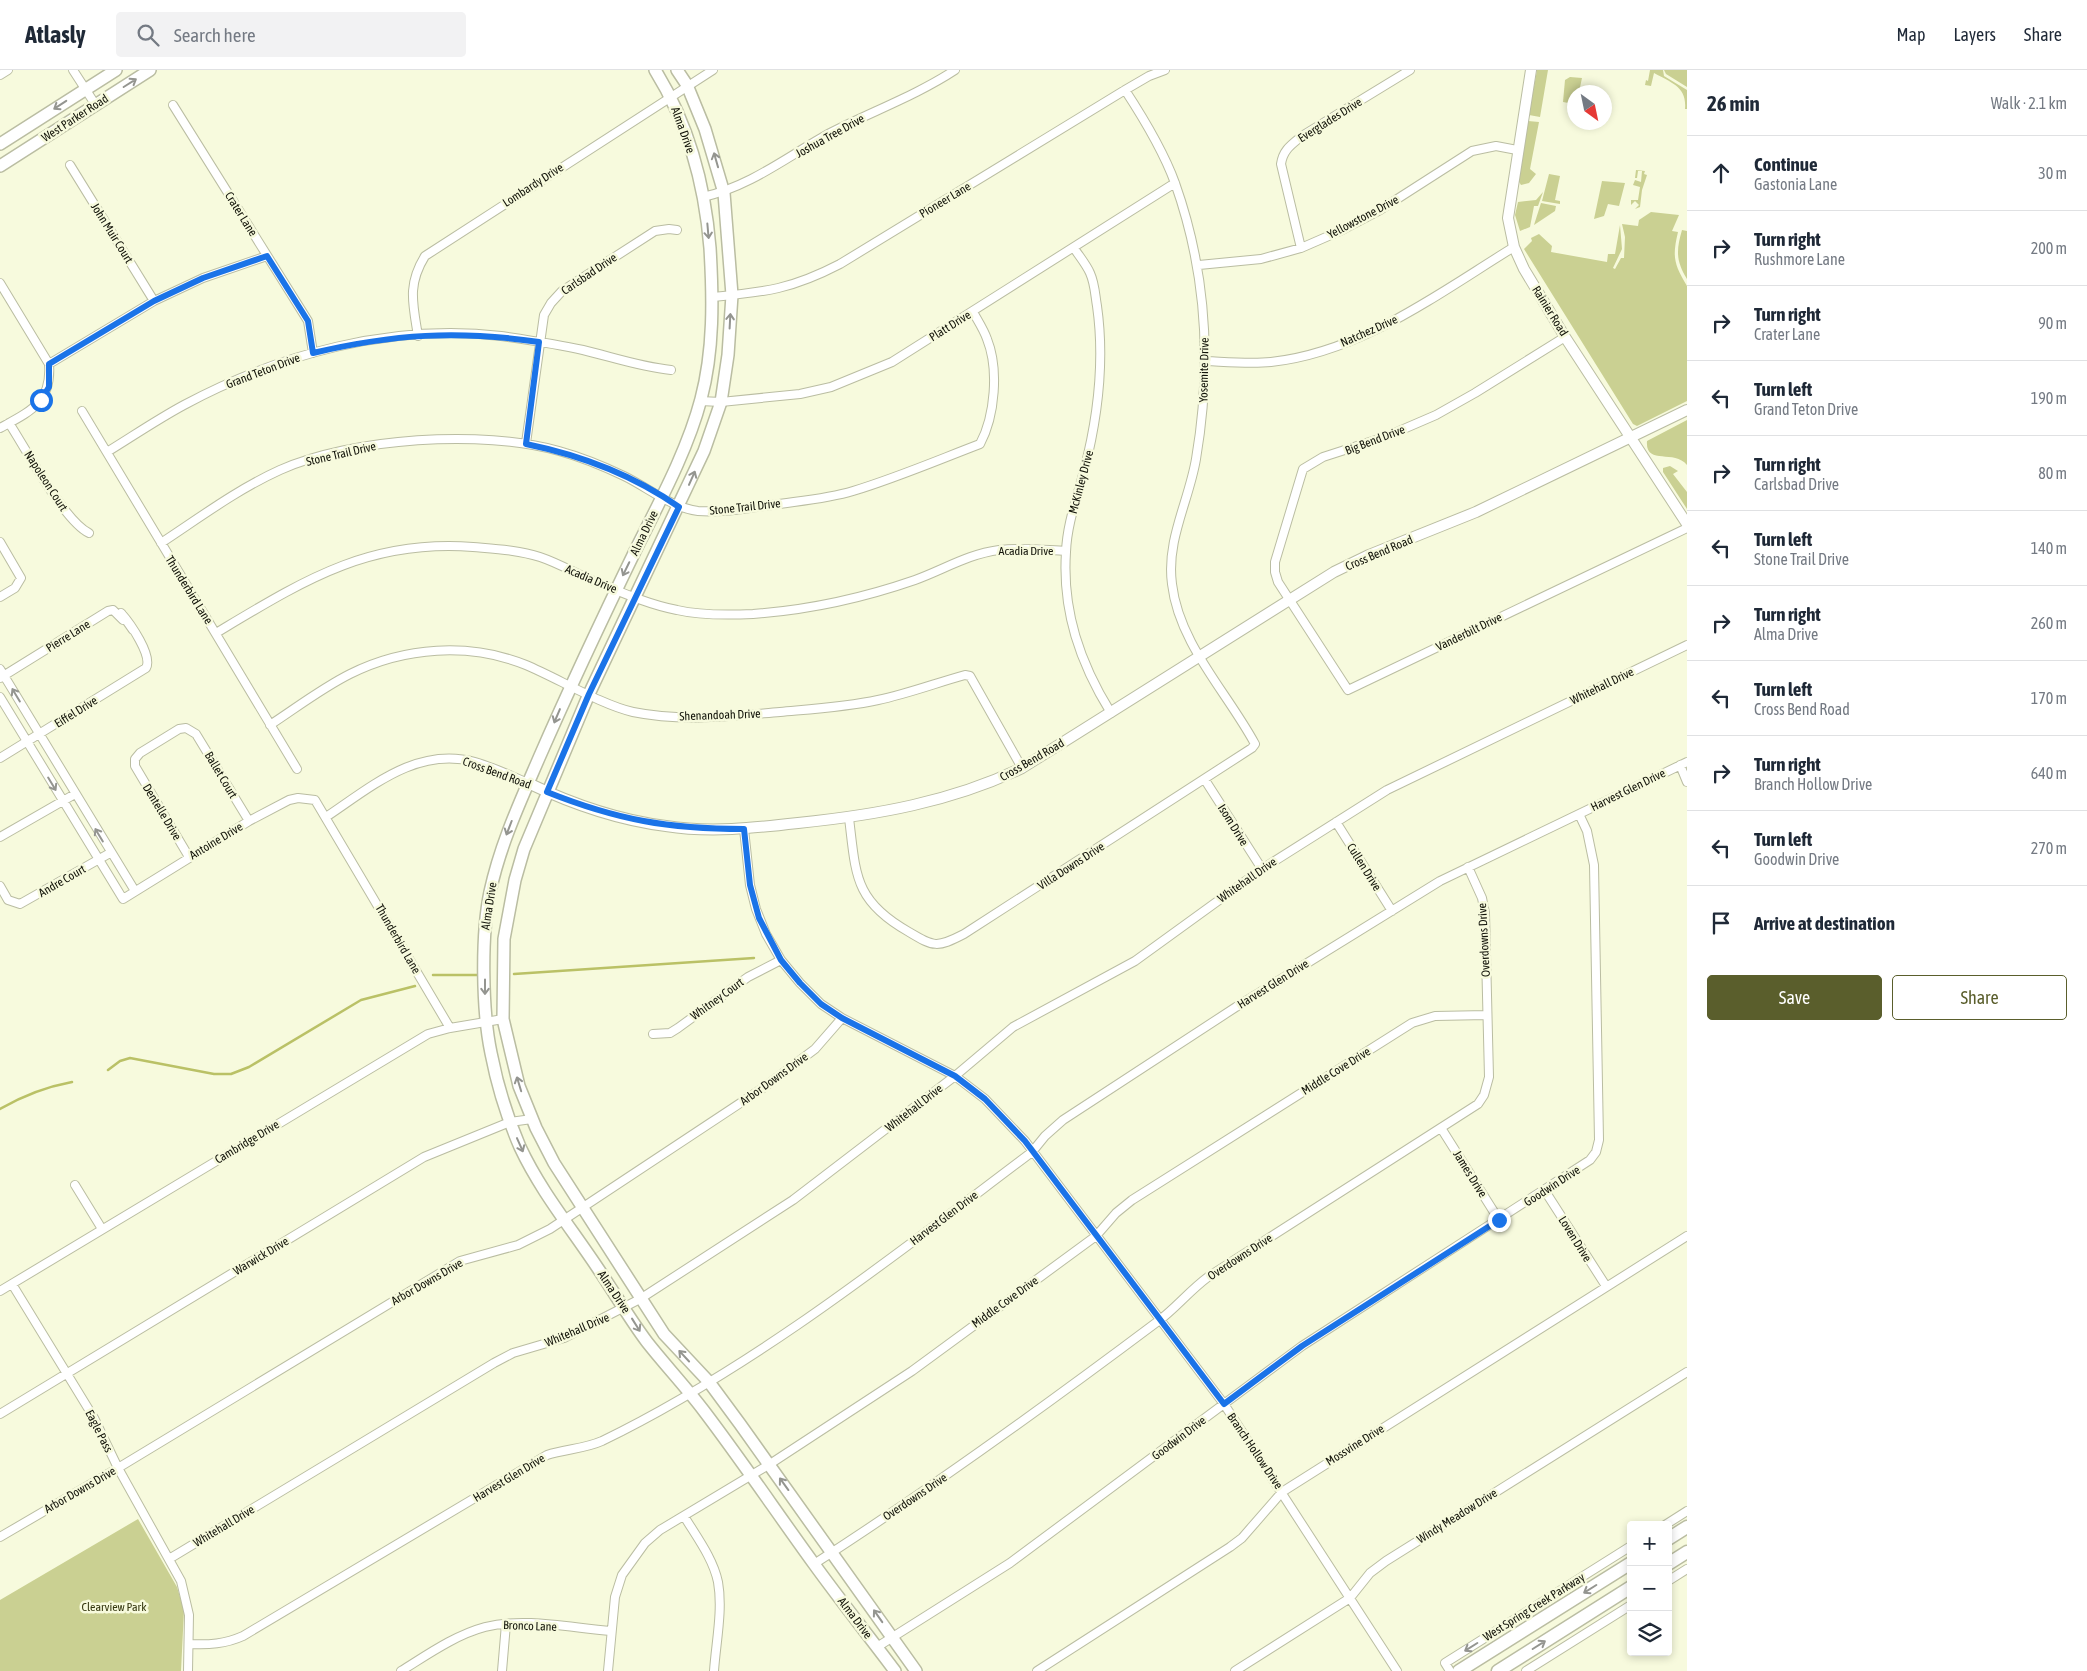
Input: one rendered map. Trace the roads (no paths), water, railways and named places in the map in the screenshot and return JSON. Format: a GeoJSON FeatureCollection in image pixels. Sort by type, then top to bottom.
{"type":"FeatureCollection","features":[{"type":"Feature","properties":{"kind":"main road","name":"West Parker Road"},"geometry":{"type":"LineString","coordinates":[[0,144],[116,70]]}},
{"type":"Feature","properties":{"kind":"main road","name":"West Parker Road"},"geometry":{"type":"LineString","coordinates":[[0,166],[150,70]]}},
{"type":"Feature","properties":{"kind":"main road","name":"Alma Drive"},"geometry":{"type":"LineString","coordinates":[[655,70],[671,97],[692,152],[703,197],[708,224],[713,296],[710,352],[700,401],[662,496],[571,685],[500,853],[489,896],[484,949],[487,1021],[493,1062],[510,1122],[522,1150],[565,1219],[644,1338],[690,1392],[752,1474],[814,1564],[894,1671]]}},
{"type":"Feature","properties":{"kind":"main road","name":"Alma Drive"},"geometry":{"type":"LineString","coordinates":[[677,70],[687,86],[713,149],[724,192],[732,295],[728,350],[721,402],[704,452],[589,694],[524,849],[509,907],[504,939],[504,1020],[519,1086],[532,1119],[554,1163],[640,1300],[664,1334],[708,1382],[770,1464],[916,1671]]}},
{"type":"Feature","properties":{"kind":"main road"},"geometry":{"type":"LineString","coordinates":[[1672,1536],[1687,1527]]}},
{"type":"Feature","properties":{"kind":"main road"},"geometry":{"type":"LineString","coordinates":[[1672,1561],[1687,1552]]}},
{"type":"Feature","properties":{"kind":"main road","name":"West Spring Creek Parkway"},"geometry":{"type":"LineString","coordinates":[[1459,1671],[1627,1565]]}},
{"type":"Feature","properties":{"kind":"main road"},"geometry":{"type":"LineString","coordinates":[[1498,1671],[1627,1590]]}},
{"type":"Feature","properties":{"kind":"street"},"geometry":{"type":"LineString","coordinates":[[0,75],[8,70]]}},
{"type":"Feature","properties":{"kind":"street"},"geometry":{"type":"LineString","coordinates":[[73,70],[95,104]]}},
{"type":"Feature","properties":{"kind":"street","name":"Lombardy Drive"},"geometry":{"type":"LineString","coordinates":[[418,336],[412,293],[413,278],[425,256],[713,70]]}},
{"type":"Feature","properties":{"kind":"street","name":"Joshua Tree Drive"},"geometry":{"type":"LineString","coordinates":[[703,197],[724,192],[756,178],[830,133],[912,94],[956,70]]}},
{"type":"Feature","properties":{"kind":"street","name":"Pioneer Lane"},"geometry":{"type":"LineString","coordinates":[[713,296],[780,289],[814,278],[1125,90],[1149,76],[1165,70]]}},
{"type":"Feature","properties":{"kind":"street","name":"Everglades Drive"},"geometry":{"type":"LineString","coordinates":[[1301,248],[1281,164],[1286,148],[1302,136],[1410,70]]}},
{"type":"Feature","properties":{"kind":"street","name":"Rainier Road"},"geometry":{"type":"LineString","coordinates":[[1531,70],[1517,150],[1508,218],[1514,247],[1524,269],[1566,337],[1687,524]]}},
{"type":"Feature","properties":{"kind":"street","name":"Yosemite Drive"},"geometry":{"type":"LineString","coordinates":[[1125,90],[1148,126],[1175,183],[1199,265],[1207,361],[1203,410],[1196,461],[1173,545],[1171,564],[1176,608],[1185,631],[1200,656]]}},
{"type":"Feature","properties":{"kind":"street","name":"Crater Lane"},"geometry":{"type":"LineString","coordinates":[[173,105],[308,321],[313,353]]}},
{"type":"Feature","properties":{"kind":"street","name":"Yellowstone Drive"},"geometry":{"type":"LineString","coordinates":[[1199,265],[1261,259],[1301,248],[1340,231],[1380,210],[1472,151],[1496,146],[1517,150]]}},
{"type":"Feature","properties":{"kind":"street","name":"John Muir Court"},"geometry":{"type":"LineString","coordinates":[[70,165],[154,301]]}},
{"type":"Feature","properties":{"kind":"street","name":"Platt Drive"},"geometry":{"type":"LineString","coordinates":[[700,401],[721,402],[800,394],[830,387],[892,362],[1175,183]]}},
{"type":"Feature","properties":{"kind":"street","name":"Carlsbad Drive"},"geometry":{"type":"LineString","coordinates":[[526,444],[539,342],[544,315],[551,303],[562,291],[655,231],[677,230]]}},
{"type":"Feature","properties":{"kind":"street","name":"Natchez Drive"},"geometry":{"type":"LineString","coordinates":[[1207,361],[1274,362],[1302,356],[1347,342],[1382,327],[1416,308],[1514,247]]}},
{"type":"Feature","properties":{"kind":"street","name":"McKinley Drive"},"geometry":{"type":"LineString","coordinates":[[1074,248],[1090,273],[1094,286],[1099,320],[1101,361],[1099,395],[1093,436],[1073,509],[1066,551],[1065,581],[1074,636],[1084,664],[1111,713]]}},
{"type":"Feature","properties":{"kind":"street"},"geometry":{"type":"LineString","coordinates":[[49,364],[154,301],[203,278],[267,256]]}},
{"type":"Feature","properties":{"kind":"street"},"geometry":{"type":"LineString","coordinates":[[0,282],[49,364],[50,378],[46,392],[33,407],[0,428]]}},
{"type":"Feature","properties":{"kind":"street","name":"Stone Trail Drive"},"geometry":{"type":"LineString","coordinates":[[161,543],[248,487],[281,470],[318,457],[359,448],[430,440],[466,439],[526,444],[558,451],[592,462],[662,496],[679,507],[714,512],[851,492],[980,444],[986,433],[994,397],[992,358],[988,340],[973,312]]}},
{"type":"Feature","properties":{"kind":"street","name":"Grand Teton Drive"},"geometry":{"type":"LineString","coordinates":[[107,452],[184,405],[233,381],[313,353],[377,340],[471,334],[539,342],[628,363],[671,370]]}},
{"type":"Feature","properties":{"kind":"street","name":"Big Bend Drive"},"geometry":{"type":"LineString","coordinates":[[1289,600],[1274,572],[1275,562],[1303,469],[1323,457],[1385,438],[1436,415],[1566,337]]}},
{"type":"Feature","properties":{"kind":"street","name":"Cross Bend Road"},"geometry":{"type":"LineString","coordinates":[[326,817],[391,773],[422,761],[457,758],[528,783],[588,809],[666,826],[744,829],[849,818],[935,801],[997,780],[1022,768],[1334,572],[1369,555],[1440,528],[1632,438],[1687,410]]}},
{"type":"Feature","properties":{"kind":"street","name":"Thunderbird Lane"},"geometry":{"type":"LineString","coordinates":[[82,411],[296,769]]}},
{"type":"Feature","properties":{"kind":"street","name":"Napoleon Court"},"geometry":{"type":"LineString","coordinates":[[9,423],[66,512],[82,529],[89,533]]}},
{"type":"Feature","properties":{"kind":"street","name":"Vanderbilt Drive"},"geometry":{"type":"LineString","coordinates":[[1289,600],[1348,690],[1687,528]]}},
{"type":"Feature","properties":{"kind":"street"},"geometry":{"type":"LineString","coordinates":[[0,542],[21,578],[15,588],[0,597]]}},
{"type":"Feature","properties":{"kind":"street","name":"Acadia Drive"},"geometry":{"type":"LineString","coordinates":[[216,633],[293,586],[323,572],[381,552],[414,547],[446,545],[513,551],[540,557],[636,598],[678,611],[753,614],[828,604],[879,592],[948,565],[997,550],[1013,548],[1066,551]]}},
{"type":"Feature","properties":{"kind":"street","name":"Pierre Lane"},"geometry":{"type":"LineString","coordinates":[[1,674],[108,611],[113,610],[132,630]]}},
{"type":"Feature","properties":{"kind":"street","name":"Eiffel Drive"},"geometry":{"type":"LineString","coordinates":[[0,758],[143,670],[149,664],[148,655],[132,630]]}},
{"type":"Feature","properties":{"kind":"street","name":"Whitehall Drive"},"geometry":{"type":"LineString","coordinates":[[169,1559],[494,1362],[513,1353],[564,1338],[640,1300],[793,1200],[955,1076],[1013,1027],[1135,961],[1262,869],[1409,778],[1687,645]]}},
{"type":"Feature","properties":{"kind":"street","name":"Shenandoah Drive"},"geometry":{"type":"LineString","coordinates":[[270,725],[348,675],[376,662],[422,652],[448,650],[498,656],[524,665],[632,711],[689,718],[719,718],[822,708],[878,700],[965,675],[970,676],[1022,768]]}},
{"type":"Feature","properties":{"kind":"street","name":"Villa Downs Drive"},"geometry":{"type":"LineString","coordinates":[[849,818],[856,872],[861,888],[870,903],[889,921],[930,944],[944,944],[964,934],[1252,748],[1255,744],[1200,656]]}},
{"type":"Feature","properties":{"kind":"street"},"geometry":{"type":"LineString","coordinates":[[1,674],[135,891]]}},
{"type":"Feature","properties":{"kind":"street"},"geometry":{"type":"LineString","coordinates":[[0,697],[110,879],[122,871]]}},
{"type":"Feature","properties":{"kind":"street","name":"Ballet Court"},"geometry":{"type":"LineString","coordinates":[[135,766],[135,759],[140,753],[179,729],[192,729],[249,821]]}},
{"type":"Feature","properties":{"kind":"street"},"geometry":{"type":"LineString","coordinates":[[40,764],[53,757]]}},
{"type":"Feature","properties":{"kind":"street"},"geometry":{"type":"LineString","coordinates":[[1684,764],[1687,782]]}},
{"type":"Feature","properties":{"kind":"street","name":"Harvest Glen Drive"},"geometry":{"type":"LineString","coordinates":[[189,1644],[226,1643],[243,1636],[547,1456],[601,1441],[708,1382],[854,1285],[1032,1152],[1044,1136],[1063,1120],[1236,1007],[1468,866],[1684,764]]}},
{"type":"Feature","properties":{"kind":"street","name":"Dentelle Drive"},"geometry":{"type":"LineString","coordinates":[[135,766],[189,857]]}},
{"type":"Feature","properties":{"kind":"street","name":"Isom Drive"},"geometry":{"type":"LineString","coordinates":[[1205,780],[1262,869]]}},
{"type":"Feature","properties":{"kind":"street"},"geometry":{"type":"LineString","coordinates":[[0,837],[75,794]]}},
{"type":"Feature","properties":{"kind":"street","name":"Antoine Drive"},"geometry":{"type":"LineString","coordinates":[[110,879],[123,899],[249,821],[289,800],[298,798],[315,800]]}},
{"type":"Feature","properties":{"kind":"street","name":"Thunderbird Lane"},"geometry":{"type":"LineString","coordinates":[[315,800],[450,1028]]}},
{"type":"Feature","properties":{"kind":"street","name":"Goodwin Drive"},"geometry":{"type":"LineString","coordinates":[[877,1647],[1010,1564],[1302,1346],[1587,1164],[1596,1152],[1599,1140],[1594,865],[1587,831],[1579,814]]}},
{"type":"Feature","properties":{"kind":"street"},"geometry":{"type":"LineString","coordinates":[[78,828],[91,820]]}},
{"type":"Feature","properties":{"kind":"street","name":"Cullen Drive"},"geometry":{"type":"LineString","coordinates":[[1336,822],[1392,911]]}},
{"type":"Feature","properties":{"kind":"street","name":"Branch Hollow Drive"},"geometry":{"type":"LineString","coordinates":[[744,829],[750,885],[756,909],[766,934],[781,960],[821,1004],[842,1018],[955,1076],[985,1099],[1012,1126],[1224,1404],[1397,1671]]}},
{"type":"Feature","properties":{"kind":"street","name":"Andre Court"},"geometry":{"type":"LineString","coordinates":[[0,886],[13,903],[24,903],[110,853]]}},
{"type":"Feature","properties":{"kind":"street","name":"Overdowns Drive"},"geometry":{"type":"LineString","coordinates":[[814,1564],[1000,1438],[1160,1320],[1193,1288],[1208,1277],[1478,1104],[1484,1095],[1489,1077],[1485,913],[1482,898],[1468,866]]}},
{"type":"Feature","properties":{"kind":"street","name":"Whitney Court"},"geometry":{"type":"LineString","coordinates":[[653,1034],[670,1033],[748,977],[781,960]]}},
{"type":"Feature","properties":{"kind":"street","name":"Middle Cove Drive"},"geometry":{"type":"LineString","coordinates":[[608,1671],[615,1596],[622,1575],[634,1555],[660,1530],[770,1464],[912,1371],[1096,1236],[1116,1213],[1132,1200],[1412,1023],[1435,1016],[1487,1015]]}},
{"type":"Feature","properties":{"kind":"street","name":"Arbor Downs Drive"},"geometry":{"type":"LineString","coordinates":[[0,1537],[118,1468],[460,1261],[518,1245],[550,1229],[583,1209],[763,1088],[815,1049],[842,1018]]}},
{"type":"Feature","properties":{"kind":"street","name":"Cambridge Drive"},"geometry":{"type":"LineString","coordinates":[[0,1291],[428,1034],[487,1021],[504,1020]]}},
{"type":"Feature","properties":{"kind":"street","name":"Warwick Drive"},"geometry":{"type":"LineString","coordinates":[[0,1414],[424,1157],[510,1122],[532,1119]]}},
{"type":"Feature","properties":{"kind":"street","name":"James Drive"},"geometry":{"type":"LineString","coordinates":[[1441,1128],[1499,1220]]}},
{"type":"Feature","properties":{"kind":"street"},"geometry":{"type":"LineString","coordinates":[[74,1185],[102,1230]]}},
{"type":"Feature","properties":{"kind":"street","name":"Loven Drive"},"geometry":{"type":"LineString","coordinates":[[1545,1191],[1606,1286]]}},
{"type":"Feature","properties":{"kind":"street","name":"Mossvine Drive"},"geometry":{"type":"LineString","coordinates":[[1037,1671],[1230,1547],[1242,1538],[1282,1492],[1687,1236]]}},
{"type":"Feature","properties":{"kind":"street","name":"Eagle Pass"},"geometry":{"type":"LineString","coordinates":[[12,1284],[94,1418],[118,1468],[169,1559],[186,1596],[189,1614],[188,1671]]}},
{"type":"Feature","properties":{"kind":"street","name":"Windy Meadow Drive"},"geometry":{"type":"LineString","coordinates":[[1235,1671],[1350,1598],[1370,1573],[1386,1561],[1687,1372]]}},
{"type":"Feature","properties":{"kind":"street"},"geometry":{"type":"LineString","coordinates":[[1671,1521],[1687,1511]]}},
{"type":"Feature","properties":{"kind":"street"},"geometry":{"type":"LineString","coordinates":[[684,1516],[712,1564],[718,1581],[720,1599],[714,1671]]}},
{"type":"Feature","properties":{"kind":"street","name":"West Spring Creek Parkway"},"geometry":{"type":"LineString","coordinates":[[1450,1671],[1445,1663],[1627,1549]]}},
{"type":"Feature","properties":{"kind":"street"},"geometry":{"type":"LineString","coordinates":[[1672,1578],[1687,1569]]}},
{"type":"Feature","properties":{"kind":"street"},"geometry":{"type":"LineString","coordinates":[[1526,1671],[1627,1607]]}},
{"type":"Feature","properties":{"kind":"street"},"geometry":{"type":"LineString","coordinates":[[502,1671],[506,1624]]}},
{"type":"Feature","properties":{"kind":"street","name":"Bronco Lane"},"geometry":{"type":"LineString","coordinates":[[401,1671],[464,1635],[485,1627],[506,1624],[611,1631]]}},
{"type":"Feature","properties":{"kind":"waterway"},"geometry":{"type":"LineString","coordinates":[[514,974],[754,958]]}},
{"type":"Feature","properties":{"kind":"waterway"},"geometry":{"type":"LineString","coordinates":[[433,975],[477,975]]}},
{"type":"Feature","properties":{"kind":"waterway"},"geometry":{"type":"LineString","coordinates":[[108,1070],[120,1061],[130,1058],[214,1074],[231,1074],[249,1067],[361,1000],[415,986]]}},
{"type":"Feature","properties":{"kind":"waterway"},"geometry":{"type":"LineString","coordinates":[[0,1109],[35,1092],[72,1082]]}},
{"type":"Feature","properties":{"kind":"park label","name":"Clearview Park"},"geometry":{"type":"Point","coordinates":[114,1607]}}]}
